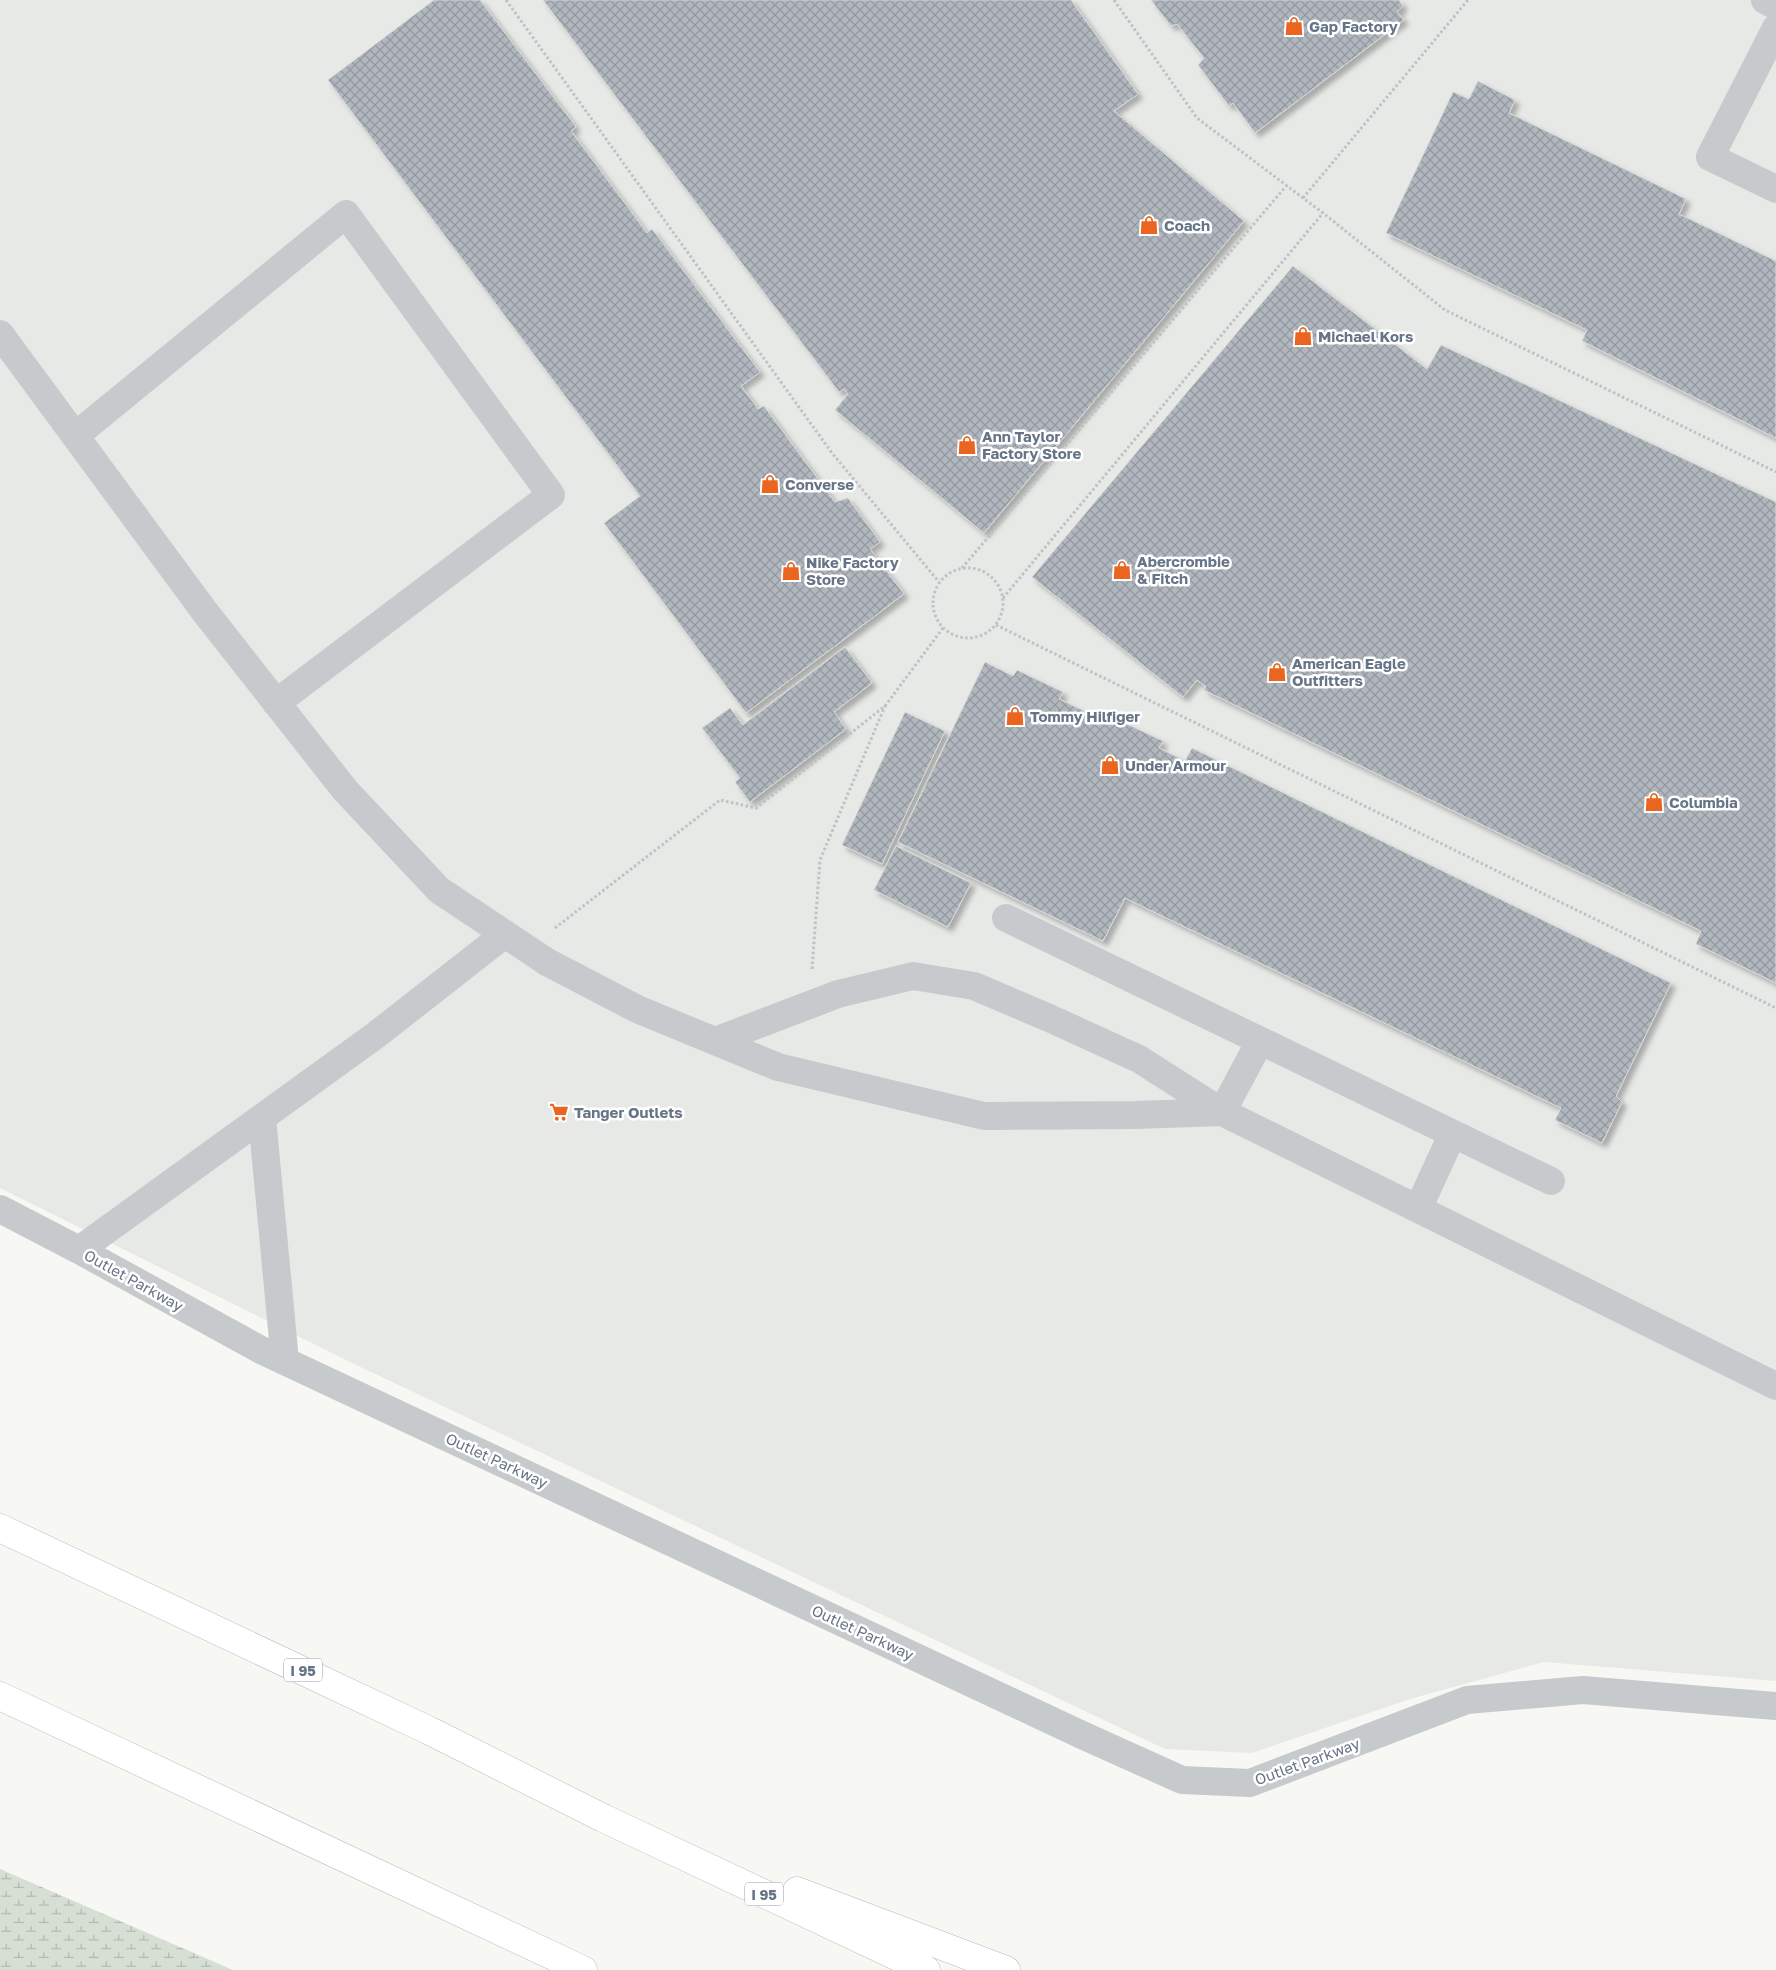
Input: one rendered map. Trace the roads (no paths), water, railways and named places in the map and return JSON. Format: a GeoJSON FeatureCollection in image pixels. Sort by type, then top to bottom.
{"type":"FeatureCollection","features":[{"type":"Feature","properties":{"kind":"highway","name":"I 95"},"geometry":{"type":"LineString","coordinates":[[0,1528],[428,1730],[603,1818],[926,1970]]}},
{"type":"Feature","properties":{"kind":"highway"},"geometry":{"type":"LineString","coordinates":[[0,1696],[583,1970]]}},
{"type":"Feature","properties":{"kind":"highway"},"geometry":{"type":"LineString","coordinates":[[603,1818],[1006,1970]]}},
{"type":"Feature","properties":{"kind":"street"},"geometry":{"type":"LineString","coordinates":[[1766,0],[1776,6]]}},
{"type":"Feature","properties":{"kind":"street"},"geometry":{"type":"LineString","coordinates":[[1776,28],[1710,157],[1776,189]]}},
{"type":"Feature","properties":{"kind":"street"},"geometry":{"type":"LineString","coordinates":[[75,436],[346,214],[551,495],[276,703]]}},
{"type":"Feature","properties":{"kind":"street"},"geometry":{"type":"LineString","coordinates":[[0,334],[205,612],[346,790],[439,890],[547,962],[637,1009],[778,1067],[984,1116],[1136,1115],[1222,1112]]}},
{"type":"Feature","properties":{"kind":"street"},"geometry":{"type":"LineString","coordinates":[[1006,918],[1452,1135],[1551,1181]]}},
{"type":"Feature","properties":{"kind":"street"},"geometry":{"type":"LineString","coordinates":[[79,1250],[376,1035],[505,934]]}},
{"type":"Feature","properties":{"kind":"street"},"geometry":{"type":"LineString","coordinates":[[715,1041],[838,994],[913,976],[974,986],[1139,1059],[1222,1112],[1776,1386]]}},
{"type":"Feature","properties":{"kind":"street"},"geometry":{"type":"LineString","coordinates":[[1222,1112],[1260,1041]]}},
{"type":"Feature","properties":{"kind":"street"},"geometry":{"type":"LineString","coordinates":[[262,1118],[285,1361]]}},
{"type":"Feature","properties":{"kind":"street"},"geometry":{"type":"LineString","coordinates":[[1418,1209],[1452,1135]]}},
{"type":"Feature","properties":{"kind":"street","name":"Outlet Parkway"},"geometry":{"type":"LineString","coordinates":[[0,1209],[285,1361],[1082,1735],[1182,1780],[1250,1782],[1466,1700],[1584,1690],[1776,1706]]}},
{"type":"Feature","properties":{"kind":"place","name":"Gap Factory"},"geometry":{"type":"Point","coordinates":[1294,26]}},
{"type":"Feature","properties":{"kind":"place","name":"Coach"},"geometry":{"type":"Point","coordinates":[1149,225]}},
{"type":"Feature","properties":{"kind":"place","name":"Michael Kors"},"geometry":{"type":"Point","coordinates":[1303,336]}},
{"type":"Feature","properties":{"kind":"place","name":"Ann Taylor Factory Store"},"geometry":{"type":"Point","coordinates":[967,445]}},
{"type":"Feature","properties":{"kind":"place","name":"Converse"},"geometry":{"type":"Point","coordinates":[770,484]}},
{"type":"Feature","properties":{"kind":"place","name":"Abercrombie & Fitch"},"geometry":{"type":"Point","coordinates":[1122,570]}},
{"type":"Feature","properties":{"kind":"place","name":"Nike Factory Store"},"geometry":{"type":"Point","coordinates":[791,571]}},
{"type":"Feature","properties":{"kind":"place","name":"American Eagle Outfitters"},"geometry":{"type":"Point","coordinates":[1277,672]}},
{"type":"Feature","properties":{"kind":"place","name":"Tommy Hilfiger"},"geometry":{"type":"Point","coordinates":[1015,716]}},
{"type":"Feature","properties":{"kind":"place","name":"Under Armour"},"geometry":{"type":"Point","coordinates":[1110,765]}},
{"type":"Feature","properties":{"kind":"place","name":"Columbia"},"geometry":{"type":"Point","coordinates":[1654,802]}},
{"type":"Feature","properties":{"kind":"place","name":"Tanger Outlets"},"geometry":{"type":"Point","coordinates":[559,1112]}}]}
